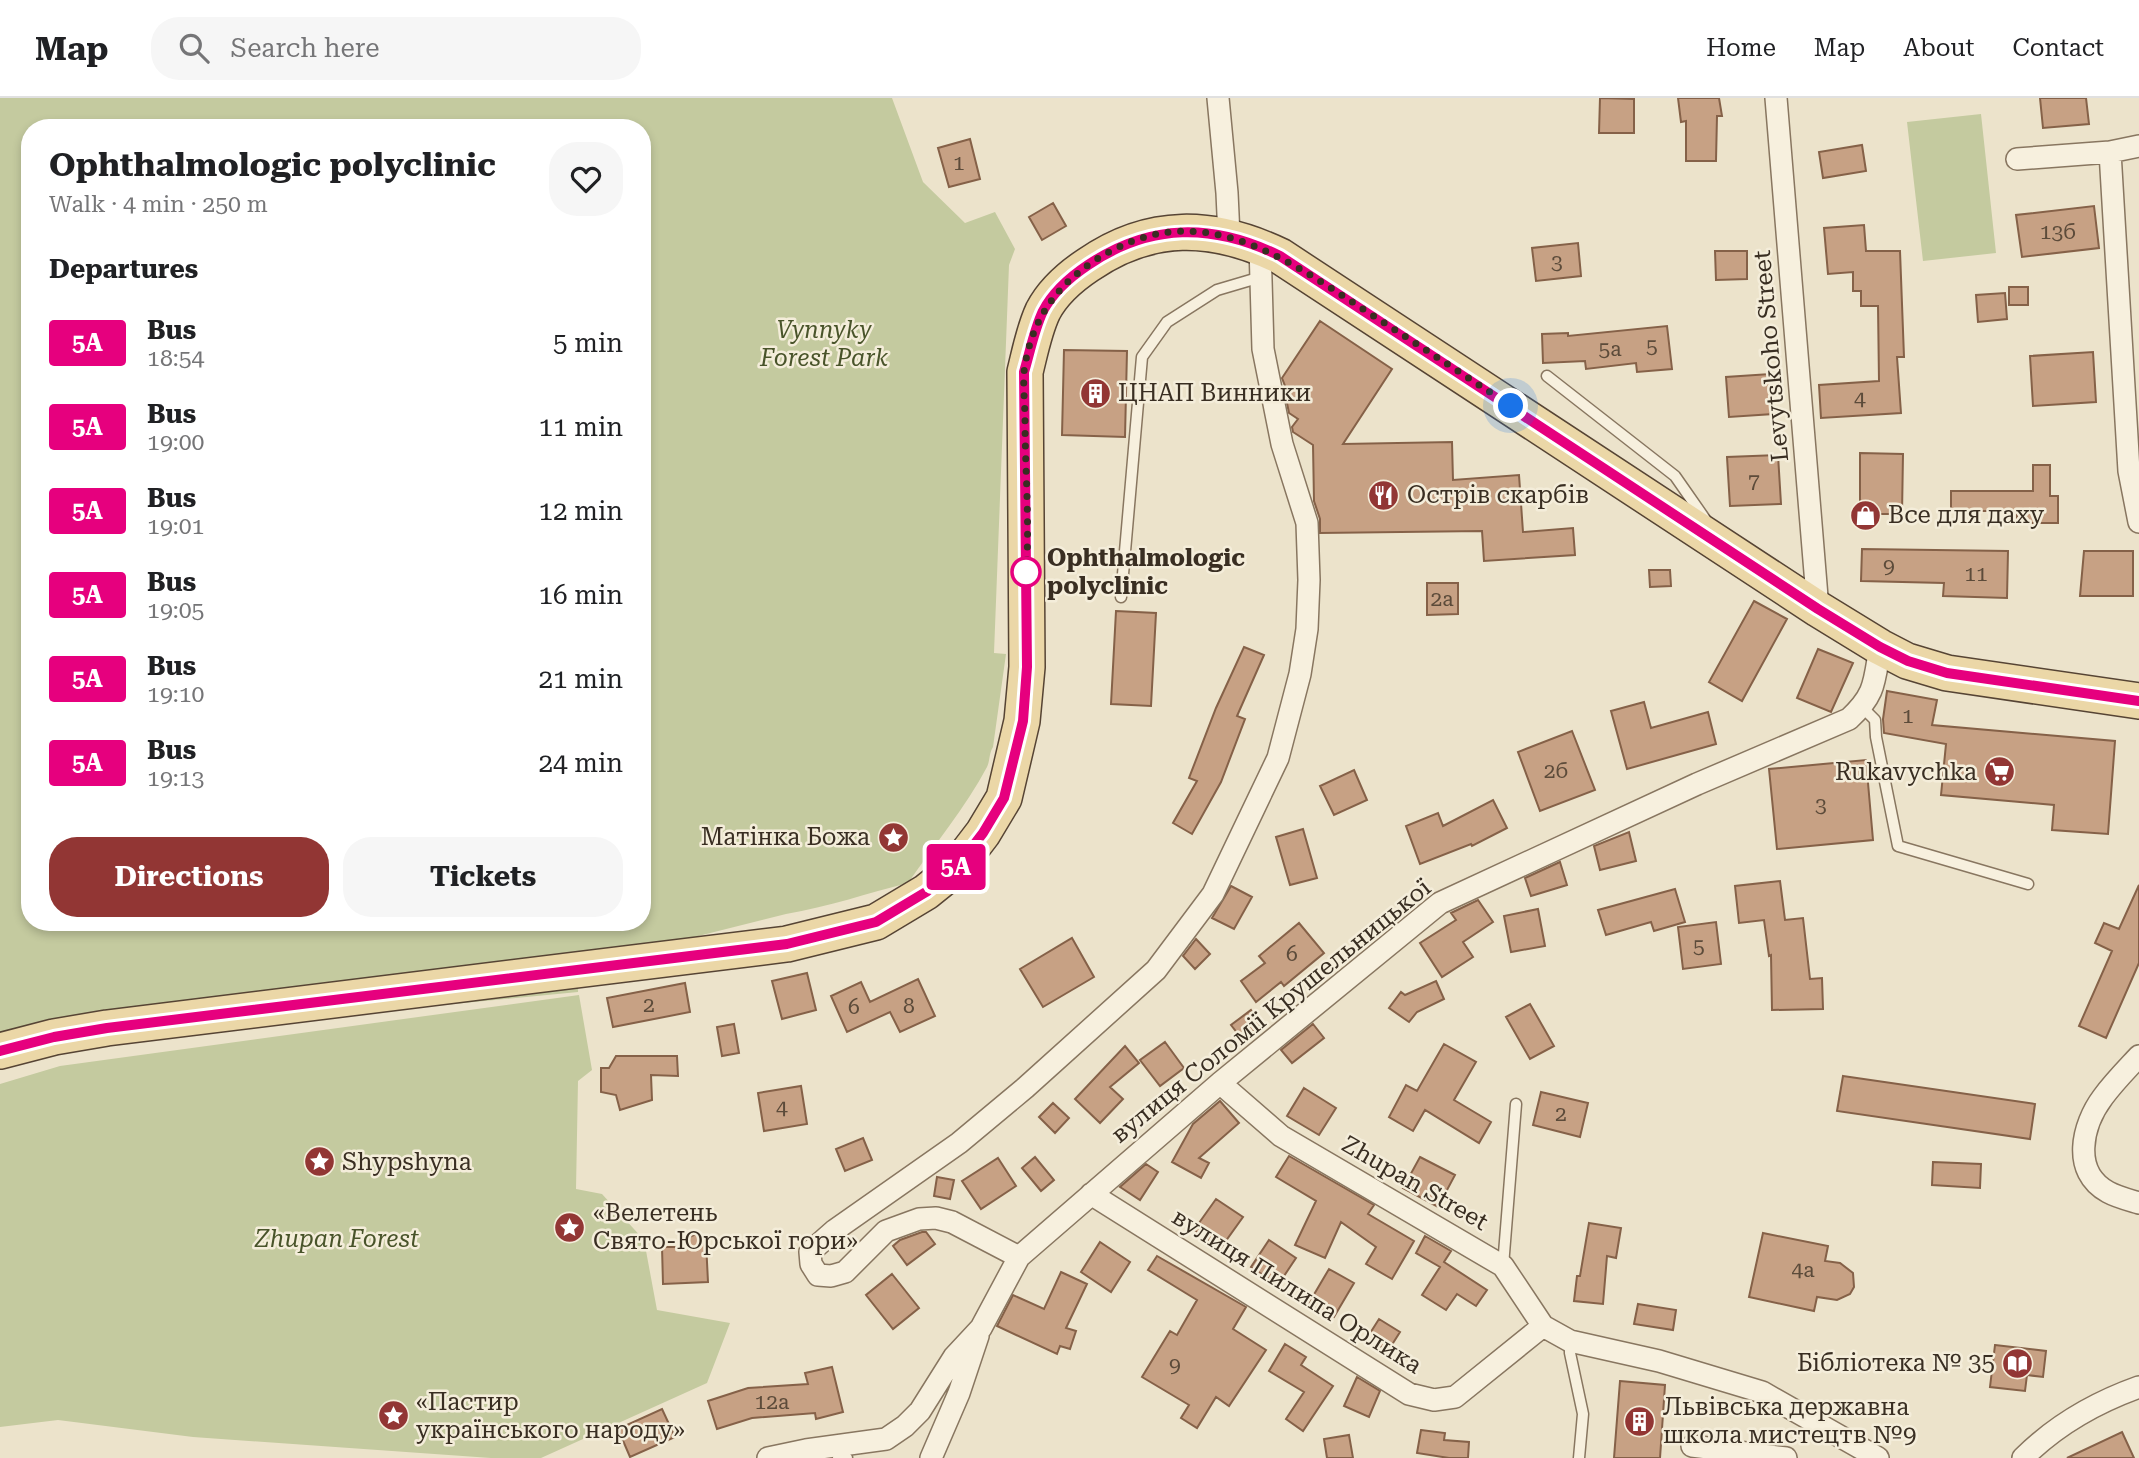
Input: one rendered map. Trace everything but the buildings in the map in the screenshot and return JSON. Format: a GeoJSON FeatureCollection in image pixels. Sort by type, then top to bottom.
{"type":"FeatureCollection","features":[{"type":"Feature","properties":{"kind":"main road"},"geometry":{"type":"LineString","coordinates":[[0,1051],[54,1037],[107,1028],[787,944],[876,922],[926,892],[957,867],[983,833],[1004,798],[1023,721],[1027,667],[1024,372],[1034,335],[1044,309],[1068,279],[1122,245],[1159,234],[1191,231],[1310,274],[1818,609],[1908,661],[1947,673],[2139,701]]}},
{"type":"Feature","properties":{"kind":"street"},"geometry":{"type":"LineString","coordinates":[[1019,1257],[952,1222],[936,1218],[919,1219],[886,1231],[845,1272],[831,1276],[818,1275],[811,1264],[810,1252],[864,1209],[959,1143],[1025,1088],[1156,970],[1213,894],[1279,758],[1300,674],[1307,629],[1307,523],[1282,444],[1263,349],[1250,253],[1224,158],[1218,98]]}},
{"type":"Feature","properties":{"kind":"street","name":"Levytskoho Street"},"geometry":{"type":"LineString","coordinates":[[1776,98],[1818,609]]}},
{"type":"Feature","properties":{"kind":"street"},"geometry":{"type":"LineString","coordinates":[[2017,159],[2110,152],[2139,146]]}},
{"type":"Feature","properties":{"kind":"street"},"geometry":{"type":"LineString","coordinates":[[2110,152],[2129,471],[2139,522]]}},
{"type":"Feature","properties":{"kind":"street"},"geometry":{"type":"LineString","coordinates":[[1862,707],[1872,691],[1880,647]]}},
{"type":"Feature","properties":{"kind":"street","name":"вулиця Соломії Крушельницької"},"geometry":{"type":"LineString","coordinates":[[768,1458],[886,1439],[905,1426],[920,1411],[954,1357],[981,1328],[1019,1257],[1220,1083],[1440,903],[1697,785],[1849,719],[1862,707]]}},
{"type":"Feature","properties":{"kind":"street"},"geometry":{"type":"LineString","coordinates":[[2139,1056],[2101,1098],[2090,1117],[2084,1138],[2083,1158],[2090,1177],[2107,1192],[2139,1203]]}},
{"type":"Feature","properties":{"kind":"street","name":"Zhupan Street"},"geometry":{"type":"LineString","coordinates":[[1220,1083],[1281,1136],[1503,1266],[1543,1326],[1570,1341],[1659,1361],[1762,1392],[1873,1457]]}},
{"type":"Feature","properties":{"kind":"street","name":"вулиця Пилипа Орлика"},"geometry":{"type":"LineString","coordinates":[[1091,1194],[1409,1394],[1434,1400],[1455,1397],[1472,1386],[1543,1326]]}},
{"type":"Feature","properties":{"kind":"street"},"geometry":{"type":"LineString","coordinates":[[931,1458],[959,1393],[981,1328]]}},
{"type":"Feature","properties":{"kind":"street"},"geometry":{"type":"LineString","coordinates":[[2023,1458],[2036,1445],[2074,1418],[2139,1387]]}},
{"type":"Feature","properties":{"kind":"street"},"geometry":{"type":"LineString","coordinates":[[1692,1446],[1786,1458]]}},
{"type":"Feature","properties":{"kind":"lane"},"geometry":{"type":"LineString","coordinates":[[1121,597],[1142,356],[1167,322],[1217,290],[1250,253]]}},
{"type":"Feature","properties":{"kind":"lane"},"geometry":{"type":"LineString","coordinates":[[1547,376],[1675,476],[1725,547]]}},
{"type":"Feature","properties":{"kind":"lane"},"geometry":{"type":"LineString","coordinates":[[1862,707],[1875,720],[1898,846],[2028,884]]}},
{"type":"Feature","properties":{"kind":"lane"},"geometry":{"type":"LineString","coordinates":[[1503,1266],[1516,1104]]}},
{"type":"Feature","properties":{"kind":"lane"},"geometry":{"type":"LineString","coordinates":[[1570,1341],[1570,1353],[1583,1414],[1579,1458]]}},
{"type":"Feature","properties":{"kind":"lane"},"geometry":{"type":"LineString","coordinates":[[838,1458],[847,1458]]}},
{"type":"Feature","properties":{"kind":"green space","name":"Vynnyky Forest Park"},"geometry":{"type":"Polygon","coordinates":[[[0,98],[892,98],[923,182],[965,223],[995,212],[1015,249],[1009,265],[994,653],[1006,654],[993,747],[987,767],[969,797],[908,883],[579,966],[578,992],[155,1033],[58,1051],[0,1070],[0,98]]]}},
{"type":"Feature","properties":{"kind":"green space"},"geometry":{"type":"Polygon","coordinates":[[[1981,114],[1996,253],[1923,261],[1907,122],[1981,114]]]}},
{"type":"Feature","properties":{"kind":"green space","name":"Zhupan Forest"},"geometry":{"type":"Polygon","coordinates":[[[579,995],[592,1070],[578,1081],[576,1189],[602,1194],[644,1240],[657,1310],[730,1323],[707,1383],[541,1458],[491,1458],[193,1437],[58,1420],[0,1427],[0,1084],[60,1066],[579,995]]]}},
{"type":"Feature","properties":{"kind":"bus line","name":"5А"},"geometry":{"type":"LineString","coordinates":[[0,1051],[54,1037],[107,1028],[787,944],[876,922],[926,892],[957,867],[983,833],[1004,798],[1023,721],[1027,667],[1024,372],[1034,335],[1044,309],[1068,279],[1122,245],[1159,234],[1191,231],[1229,236],[1280,256],[1818,609],[1908,661],[1947,673],[2015,685],[2139,701]]}},
{"type":"Feature","properties":{"kind":"place","name":"ЦНАП Винники"},"geometry":{"type":"Point","coordinates":[1095,393]}},
{"type":"Feature","properties":{"kind":"place","name":"Острів скарбів"},"geometry":{"type":"Point","coordinates":[1384,495]}},
{"type":"Feature","properties":{"kind":"place","name":"Все для даху"},"geometry":{"type":"Point","coordinates":[1865,515]}},
{"type":"Feature","properties":{"kind":"place","name":"Ophthalmologic polyclinic"},"geometry":{"type":"Point","coordinates":[1026,572]}},
{"type":"Feature","properties":{"kind":"place","name":"Rukavychka"},"geometry":{"type":"Point","coordinates":[2000,772]}},
{"type":"Feature","properties":{"kind":"place","name":"Матінка Божа"},"geometry":{"type":"Point","coordinates":[893,837]}},
{"type":"Feature","properties":{"kind":"place","name":"Shypshyna"},"geometry":{"type":"Point","coordinates":[319,1162]}},
{"type":"Feature","properties":{"kind":"place","name":"«Велетень Свято-Юрської гори»"},"geometry":{"type":"Point","coordinates":[570,1227]}},
{"type":"Feature","properties":{"kind":"place","name":"Бібліотека № 35"},"geometry":{"type":"Point","coordinates":[2018,1363]}},
{"type":"Feature","properties":{"kind":"place","name":"«Пастир українського народу»"},"geometry":{"type":"Point","coordinates":[393,1416]}},
{"type":"Feature","properties":{"kind":"place","name":"Львівська державна школа мистецтв №9"},"geometry":{"type":"Point","coordinates":[1640,1421]}},
{"type":"Feature","properties":{"kind":"route"},"geometry":{"type":"LineString","coordinates":[[1026,572],[1024,372],[1034,335],[1044,309],[1068,279],[1122,245],[1159,234],[1191,231],[1229,236],[1260,246],[1310,274],[1511,406]]}}]}
